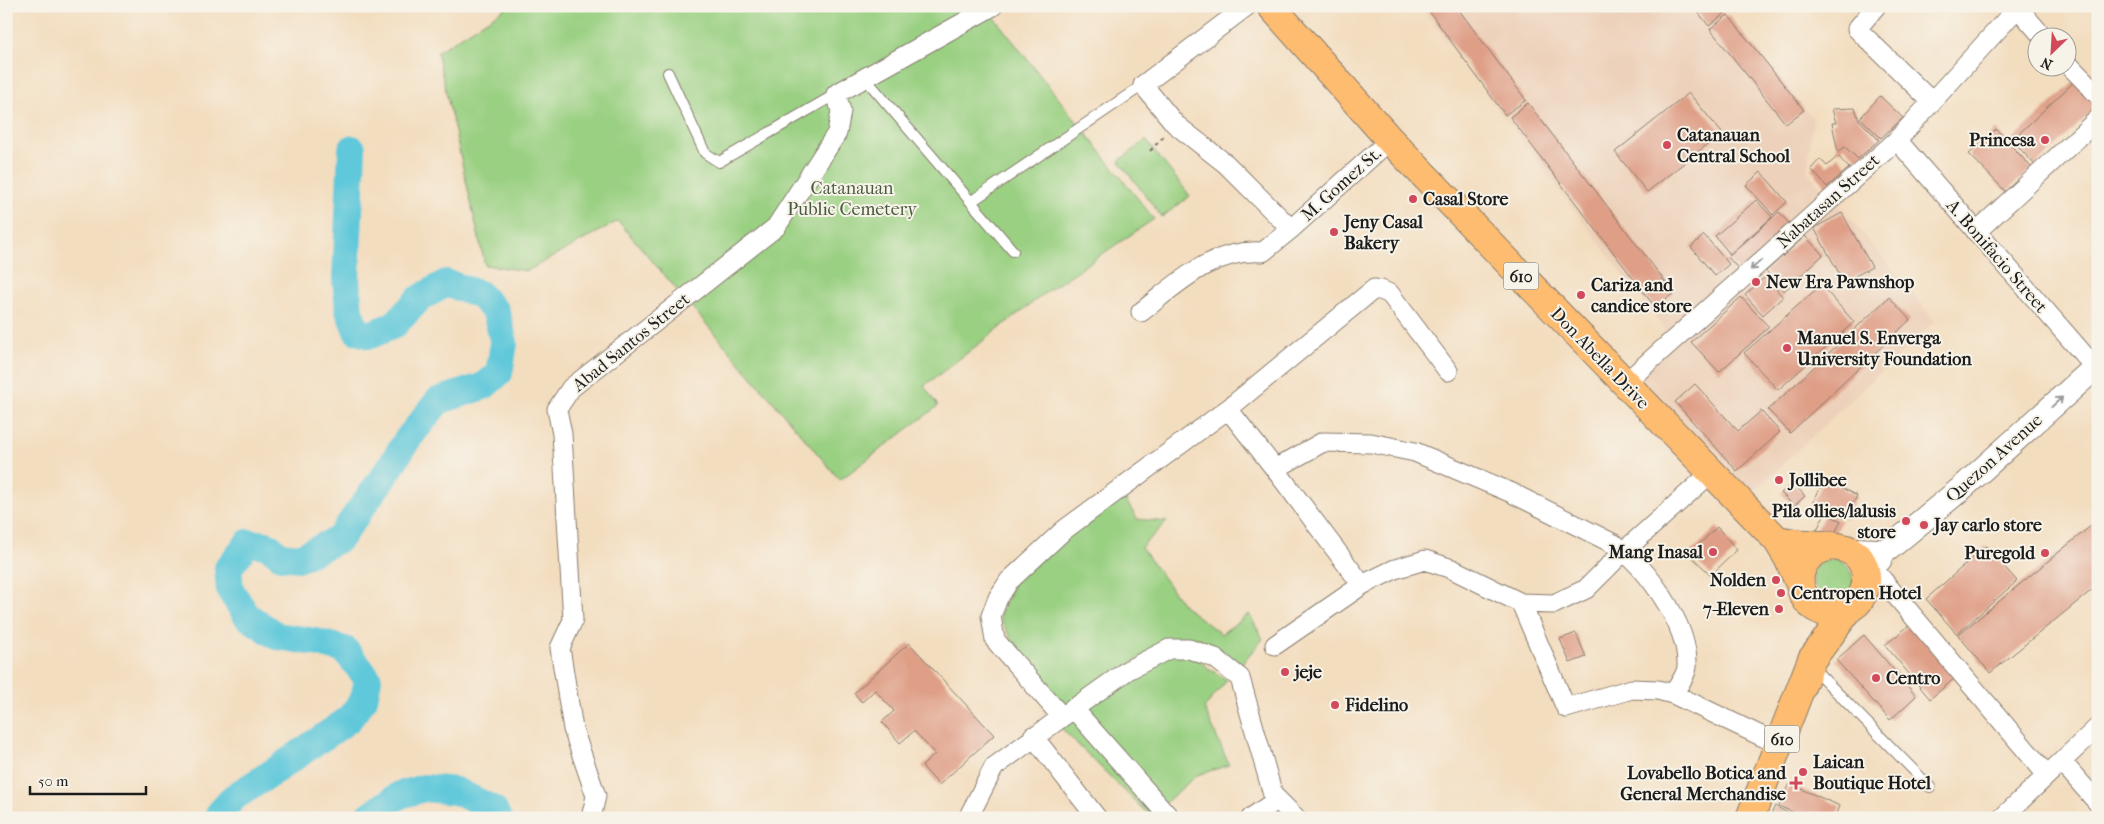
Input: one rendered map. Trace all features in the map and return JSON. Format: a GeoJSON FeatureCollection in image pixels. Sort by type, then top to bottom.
{"type":"FeatureCollection","features":[{"type":"Feature","properties":{"kind":"main road","name":"Don Abella Drive"},"geometry":{"type":"LineString","coordinates":[[1271,6],[1390,140],[1777,540],[1788,558],[1801,588]]}},
{"type":"Feature","properties":{"kind":"main road"},"geometry":{"type":"LineString","coordinates":[[1777,540],[1837,546],[1855,554],[1863,564],[1867,577],[1863,590]]}},
{"type":"Feature","properties":{"kind":"main road","name":"610"},"geometry":{"type":"LineString","coordinates":[[1837,546],[1818,549],[1807,557],[1801,568],[1801,588],[1811,605],[1822,611],[1836,613],[1863,590]]}},
{"type":"Feature","properties":{"kind":"main road","name":"Quezon Avenue"},"geometry":{"type":"LineString","coordinates":[[1801,588],[1811,662]]}},
{"type":"Feature","properties":{"kind":"main road","name":"Quezon Avenue"},"geometry":{"type":"LineString","coordinates":[[1750,818],[1811,662],[1863,590]]}},
{"type":"Feature","properties":{"kind":"street"},"geometry":{"type":"LineString","coordinates":[[1247,6],[1143,85],[1175,124],[1226,164],[1291,229]]}},
{"type":"Feature","properties":{"kind":"street"},"geometry":{"type":"LineString","coordinates":[[1876,6],[1857,29],[1932,102]]}},
{"type":"Feature","properties":{"kind":"street"},"geometry":{"type":"LineString","coordinates":[[2018,7],[2036,28]]}},
{"type":"Feature","properties":{"kind":"street","name":"Nabatasan Street"},"geometry":{"type":"LineString","coordinates":[[1624,384],[1897,140],[2018,7]]}},
{"type":"Feature","properties":{"kind":"street"},"geometry":{"type":"LineString","coordinates":[[836,94],[988,8]]}},
{"type":"Feature","properties":{"kind":"street"},"geometry":{"type":"LineString","coordinates":[[2076,73],[2098,96]]}},
{"type":"Feature","properties":{"kind":"street","name":"Abad Santos Street"},"geometry":{"type":"LineString","coordinates":[[591,818],[596,796],[573,729],[560,648],[573,620],[562,434],[557,409],[571,388],[776,227],[837,133],[841,111],[836,94]]}},
{"type":"Feature","properties":{"kind":"street"},"geometry":{"type":"LineString","coordinates":[[1976,232],[2098,119]]}},
{"type":"Feature","properties":{"kind":"street","name":"M. Gomez St."},"geometry":{"type":"LineString","coordinates":[[1142,312],[1192,272],[1225,255],[1247,251],[1263,252],[1390,140]]}},
{"type":"Feature","properties":{"kind":"street","name":"A. Bonifacio Street"},"geometry":{"type":"LineString","coordinates":[[1897,140],[2097,368]]}},
{"type":"Feature","properties":{"kind":"street"},"geometry":{"type":"LineString","coordinates":[[1170,818],[994,640],[991,616],[998,598],[1009,581],[1064,530],[1228,409],[1374,289],[1390,294],[1448,370]]}},
{"type":"Feature","properties":{"kind":"street","name":"Quezon Avenue"},"geometry":{"type":"LineString","coordinates":[[1863,590],[1888,549],[1964,487],[2097,368]]}},
{"type":"Feature","properties":{"kind":"street"},"geometry":{"type":"LineString","coordinates":[[1228,409],[1362,585]]}},
{"type":"Feature","properties":{"kind":"street"},"geometry":{"type":"LineString","coordinates":[[1275,469],[1323,442],[1371,444],[1415,452],[1512,493],[1606,540],[1624,551],[1647,574],[1676,620],[1686,649],[1686,669],[1674,694]]}},
{"type":"Feature","properties":{"kind":"street"},"geometry":{"type":"LineString","coordinates":[[1275,645],[1362,585],[1394,569],[1426,560],[1452,569],[1521,603],[1554,604],[1586,589],[1624,551],[1712,472]]}},
{"type":"Feature","properties":{"kind":"street"},"geometry":{"type":"LineString","coordinates":[[1837,546],[1888,549]]}},
{"type":"Feature","properties":{"kind":"street"},"geometry":{"type":"LineString","coordinates":[[1863,590],[2047,775]]}},
{"type":"Feature","properties":{"kind":"street"},"geometry":{"type":"LineString","coordinates":[[1521,603],[1566,708],[1632,689],[1658,690],[1674,694],[1780,745]]}},
{"type":"Feature","properties":{"kind":"street"},"geometry":{"type":"LineString","coordinates":[[968,818],[994,766],[1128,670],[1169,649],[1189,648],[1215,658],[1240,678],[1272,795],[1296,818]]}},
{"type":"Feature","properties":{"kind":"street"},"geometry":{"type":"LineString","coordinates":[[2002,818],[2098,727]]}},
{"type":"Feature","properties":{"kind":"street"},"geometry":{"type":"LineString","coordinates":[[1034,736],[1097,818]]}},
{"type":"Feature","properties":{"kind":"street"},"geometry":{"type":"LineString","coordinates":[[2062,762],[2098,803]]}},
{"type":"Feature","properties":{"kind":"street"},"geometry":{"type":"LineString","coordinates":[[1252,818],[1278,800]]}},
{"type":"Feature","properties":{"kind":"lane"},"geometry":{"type":"LineString","coordinates":[[668,73],[705,153],[719,162],[836,94]]}},
{"type":"Feature","properties":{"kind":"lane"},"geometry":{"type":"LineString","coordinates":[[865,78],[1013,251]]}},
{"type":"Feature","properties":{"kind":"lane"},"geometry":{"type":"LineString","coordinates":[[972,201],[1143,85]]}},
{"type":"Feature","properties":{"kind":"lane"},"geometry":{"type":"LineString","coordinates":[[1811,662],[1930,787]]}},
{"type":"Feature","properties":{"kind":"shaded area","name":"Catanauan Central School"},"geometry":{"type":"Polygon","coordinates":[[[1420,6],[1722,6],[1813,119],[1807,171],[1823,190],[1668,334],[1420,6]]]}},
{"type":"Feature","properties":{"kind":"shaded area","name":"Manuel S. Enverga University Foundation"},"geometry":{"type":"Polygon","coordinates":[[[1836,201],[1935,321],[1751,494],[1638,376],[1836,201]]]}},
{"type":"Feature","properties":{"kind":"green space","name":"Catanauan Public Cemetery"},"geometry":{"type":"Polygon","coordinates":[[[509,6],[985,6],[1154,219],[1049,290],[924,386],[938,406],[840,480],[618,221],[527,271],[485,265],[437,52],[509,6]]]}},
{"type":"Feature","properties":{"kind":"green space"},"geometry":{"type":"Polygon","coordinates":[[[1146,140],[1190,196],[1162,217],[1119,161],[1146,140]]]}},
{"type":"Feature","properties":{"kind":"green space"},"geometry":{"type":"Polygon","coordinates":[[[1121,492],[1137,519],[1167,522],[1141,547],[1184,606],[1221,634],[1249,614],[1263,639],[1239,667],[1200,638],[1154,648],[1063,710],[1026,665],[999,617],[1014,582],[1121,492]]]}},
{"type":"Feature","properties":{"kind":"green space"},"geometry":{"type":"Polygon","coordinates":[[[1836,558],[1847,566],[1852,575],[1853,584],[1850,591],[1844,596],[1835,597],[1825,595],[1814,587],[1813,572],[1818,564],[1836,558]]]}},
{"type":"Feature","properties":{"kind":"green space"},"geometry":{"type":"Polygon","coordinates":[[[1169,649],[1198,659],[1227,680],[1204,708],[1229,765],[1197,775],[1150,816],[1061,728],[1169,649]]]}},
{"type":"Feature","properties":{"kind":"building"},"geometry":{"type":"Polygon","coordinates":[[[1433,6],[1456,6],[1526,100],[1505,115],[1428,10],[1433,6]]]}},
{"type":"Feature","properties":{"kind":"building"},"geometry":{"type":"Polygon","coordinates":[[[1693,6],[1718,6],[1724,14],[1709,26],[1693,6]]]}},
{"type":"Feature","properties":{"kind":"building"},"geometry":{"type":"Polygon","coordinates":[[[1728,15],[1804,110],[1786,124],[1710,29],[1728,15]]]}},
{"type":"Feature","properties":{"kind":"building"},"geometry":{"type":"Polygon","coordinates":[[[2076,80],[2098,103],[2098,106],[2035,165],[2012,140],[2076,80]]]}},
{"type":"Feature","properties":{"kind":"building"},"geometry":{"type":"Polygon","coordinates":[[[1689,93],[1722,133],[1647,192],[1615,152],[1689,93]]]}},
{"type":"Feature","properties":{"kind":"building"},"geometry":{"type":"Polygon","coordinates":[[[1880,96],[1903,118],[1881,138],[1860,118],[1880,96]]]}},
{"type":"Feature","properties":{"kind":"building"},"geometry":{"type":"Polygon","coordinates":[[[1528,103],[1674,293],[1655,307],[1510,117],[1528,103]]]}},
{"type":"Feature","properties":{"kind":"building"},"geometry":{"type":"Polygon","coordinates":[[[1855,108],[1859,120],[1879,140],[1858,159],[1845,147],[1838,152],[1832,123],[1836,123],[1832,109],[1855,108]]]}},
{"type":"Feature","properties":{"kind":"building"},"geometry":{"type":"Polygon","coordinates":[[[1996,129],[2032,168],[2006,192],[1969,154],[1996,129]]]}},
{"type":"Feature","properties":{"kind":"building"},"geometry":{"type":"Polygon","coordinates":[[[1838,156],[1849,168],[1827,187],[1811,169],[1820,159],[1827,166],[1838,156]]]}},
{"type":"Feature","properties":{"kind":"building"},"geometry":{"type":"Polygon","coordinates":[[[1761,172],[1787,202],[1773,215],[1746,185],[1761,172]]]}},
{"type":"Feature","properties":{"kind":"building"},"geometry":{"type":"Polygon","coordinates":[[[1756,200],[1772,217],[1730,254],[1715,236],[1756,200]]]}},
{"type":"Feature","properties":{"kind":"building"},"geometry":{"type":"Polygon","coordinates":[[[1779,212],[1792,227],[1741,272],[1728,257],[1779,212]]]}},
{"type":"Feature","properties":{"kind":"building"},"geometry":{"type":"Polygon","coordinates":[[[1842,213],[1872,267],[1844,282],[1814,228],[1842,213]]]}},
{"type":"Feature","properties":{"kind":"building"},"geometry":{"type":"Polygon","coordinates":[[[1704,235],[1729,264],[1715,276],[1691,247],[1704,235]]]}},
{"type":"Feature","properties":{"kind":"building"},"geometry":{"type":"Polygon","coordinates":[[[1805,236],[1823,255],[1784,291],[1766,271],[1805,236]]]}},
{"type":"Feature","properties":{"kind":"building"},"geometry":{"type":"Polygon","coordinates":[[[1765,277],[1783,297],[1763,315],[1745,295],[1765,277]]]}},
{"type":"Feature","properties":{"kind":"building"},"geometry":{"type":"Polygon","coordinates":[[[1821,285],[1854,322],[1778,390],[1744,353],[1821,285]]]}},
{"type":"Feature","properties":{"kind":"building"},"geometry":{"type":"Polygon","coordinates":[[[1741,297],[1769,327],[1719,372],[1691,342],[1741,297]]]}},
{"type":"Feature","properties":{"kind":"building"},"geometry":{"type":"Polygon","coordinates":[[[1889,297],[1910,320],[1790,433],[1768,410],[1889,297]]]}},
{"type":"Feature","properties":{"kind":"building"},"geometry":{"type":"Polygon","coordinates":[[[1695,384],[1738,431],[1761,411],[1780,432],[1737,471],[1675,402],[1695,384]]]}},
{"type":"Feature","properties":{"kind":"building"},"geometry":{"type":"Polygon","coordinates":[[[1825,479],[1857,496],[1845,519],[1813,502],[1825,479]]]}},
{"type":"Feature","properties":{"kind":"building"},"geometry":{"type":"Polygon","coordinates":[[[1793,483],[1805,496],[1794,506],[1781,493],[1793,483]]]}},
{"type":"Feature","properties":{"kind":"building"},"geometry":{"type":"Polygon","coordinates":[[[1825,513],[1841,521],[1832,539],[1816,532],[1825,513]]]}},
{"type":"Feature","properties":{"kind":"building"},"geometry":{"type":"Polygon","coordinates":[[[2098,520],[2098,585],[1990,673],[1958,635],[2098,520]]]}},
{"type":"Feature","properties":{"kind":"building","name":"Mang Inasal"},"geometry":{"type":"Polygon","coordinates":[[[1717,527],[1737,550],[1711,575],[1689,554],[1717,527]]]}},
{"type":"Feature","properties":{"kind":"building"},"geometry":{"type":"Polygon","coordinates":[[[1986,546],[2017,581],[1957,634],[1926,599],[1986,546]]]}},
{"type":"Feature","properties":{"kind":"building"},"geometry":{"type":"Polygon","coordinates":[[[1911,624],[1955,678],[1930,699],[1885,645],[1911,624]]]}},
{"type":"Feature","properties":{"kind":"building"},"geometry":{"type":"Polygon","coordinates":[[[1576,633],[1586,657],[1570,663],[1560,639],[1576,633]]]}},
{"type":"Feature","properties":{"kind":"building","name":"Centro"},"geometry":{"type":"Polygon","coordinates":[[[1864,635],[1916,696],[1890,720],[1836,660],[1864,635]]]}},
{"type":"Feature","properties":{"kind":"building"},"geometry":{"type":"Polygon","coordinates":[[[909,643],[994,735],[939,785],[922,766],[935,754],[914,731],[900,743],[882,722],[894,711],[875,690],[862,702],[854,693],[909,643]]]}},
{"type":"Feature","properties":{"kind":"building"},"geometry":{"type":"Polygon","coordinates":[[[1790,784],[1840,806],[1835,818],[1805,818],[1779,806],[1790,784]]]}},
{"type":"Feature","properties":{"kind":"building"},"geometry":{"type":"Polygon","coordinates":[[[1775,806],[1797,818],[1769,818],[1775,806]]]}},
{"type":"Feature","properties":{"kind":"waterway"},"geometry":{"type":"LineString","coordinates":[[219,818],[219,814],[234,797],[348,720],[364,699],[368,679],[345,650],[316,642],[277,636],[247,616],[230,590],[228,568],[248,543],[267,545],[281,556],[299,558],[339,539],[389,469],[407,440],[438,401],[484,386],[499,373],[504,343],[496,312],[479,294],[446,283],[419,299],[394,325],[370,335],[357,331],[349,311],[346,279],[352,149]]}},
{"type":"Feature","properties":{"kind":"waterway"},"geometry":{"type":"LineString","coordinates":[[366,818],[400,795],[424,788],[456,791],[493,809],[498,818]]}},
{"type":"Feature","properties":{"kind":"place","name":"Princesa"},"geometry":{"type":"Point","coordinates":[2045,140]}},
{"type":"Feature","properties":{"kind":"place","name":"Catanauan Central School"},"geometry":{"type":"Point","coordinates":[1667,145]}},
{"type":"Feature","properties":{"kind":"place","name":"Casal Store"},"geometry":{"type":"Point","coordinates":[1413,199]}},
{"type":"Feature","properties":{"kind":"place","name":"Jeny Casal Bakery"},"geometry":{"type":"Point","coordinates":[1334,232]}},
{"type":"Feature","properties":{"kind":"place","name":"New Era Pawnshop"},"geometry":{"type":"Point","coordinates":[1756,282]}},
{"type":"Feature","properties":{"kind":"place","name":"Cariza and candice store"},"geometry":{"type":"Point","coordinates":[1581,295]}},
{"type":"Feature","properties":{"kind":"place","name":"Manuel S. Enverga University Foundation"},"geometry":{"type":"Point","coordinates":[1787,348]}},
{"type":"Feature","properties":{"kind":"place","name":"Jollibee"},"geometry":{"type":"Point","coordinates":[1779,480]}},
{"type":"Feature","properties":{"kind":"place","name":"Pila ollies/lalusis store"},"geometry":{"type":"Point","coordinates":[1906,521]}},
{"type":"Feature","properties":{"kind":"place","name":"Jay carlo store"},"geometry":{"type":"Point","coordinates":[1924,525]}},
{"type":"Feature","properties":{"kind":"place","name":"Mang Inasal"},"geometry":{"type":"Point","coordinates":[1713,552]}},
{"type":"Feature","properties":{"kind":"place","name":"Puregold"},"geometry":{"type":"Point","coordinates":[2045,553]}},
{"type":"Feature","properties":{"kind":"place","name":"Nolden"},"geometry":{"type":"Point","coordinates":[1776,580]}},
{"type":"Feature","properties":{"kind":"place","name":"Centropen Hotel"},"geometry":{"type":"Point","coordinates":[1781,593]}},
{"type":"Feature","properties":{"kind":"place","name":"7-Eleven"},"geometry":{"type":"Point","coordinates":[1779,609]}},
{"type":"Feature","properties":{"kind":"place","name":"jeje"},"geometry":{"type":"Point","coordinates":[1285,672]}},
{"type":"Feature","properties":{"kind":"place","name":"Centro"},"geometry":{"type":"Point","coordinates":[1876,678]}},
{"type":"Feature","properties":{"kind":"place","name":"Fidelino"},"geometry":{"type":"Point","coordinates":[1335,705]}},
{"type":"Feature","properties":{"kind":"place","name":"Laican Boutique Hotel"},"geometry":{"type":"Point","coordinates":[1803,772]}},
{"type":"Feature","properties":{"kind":"place","name":"Lovabello Botica and General Merchandise"},"geometry":{"type":"Point","coordinates":[1796,783]}}]}
